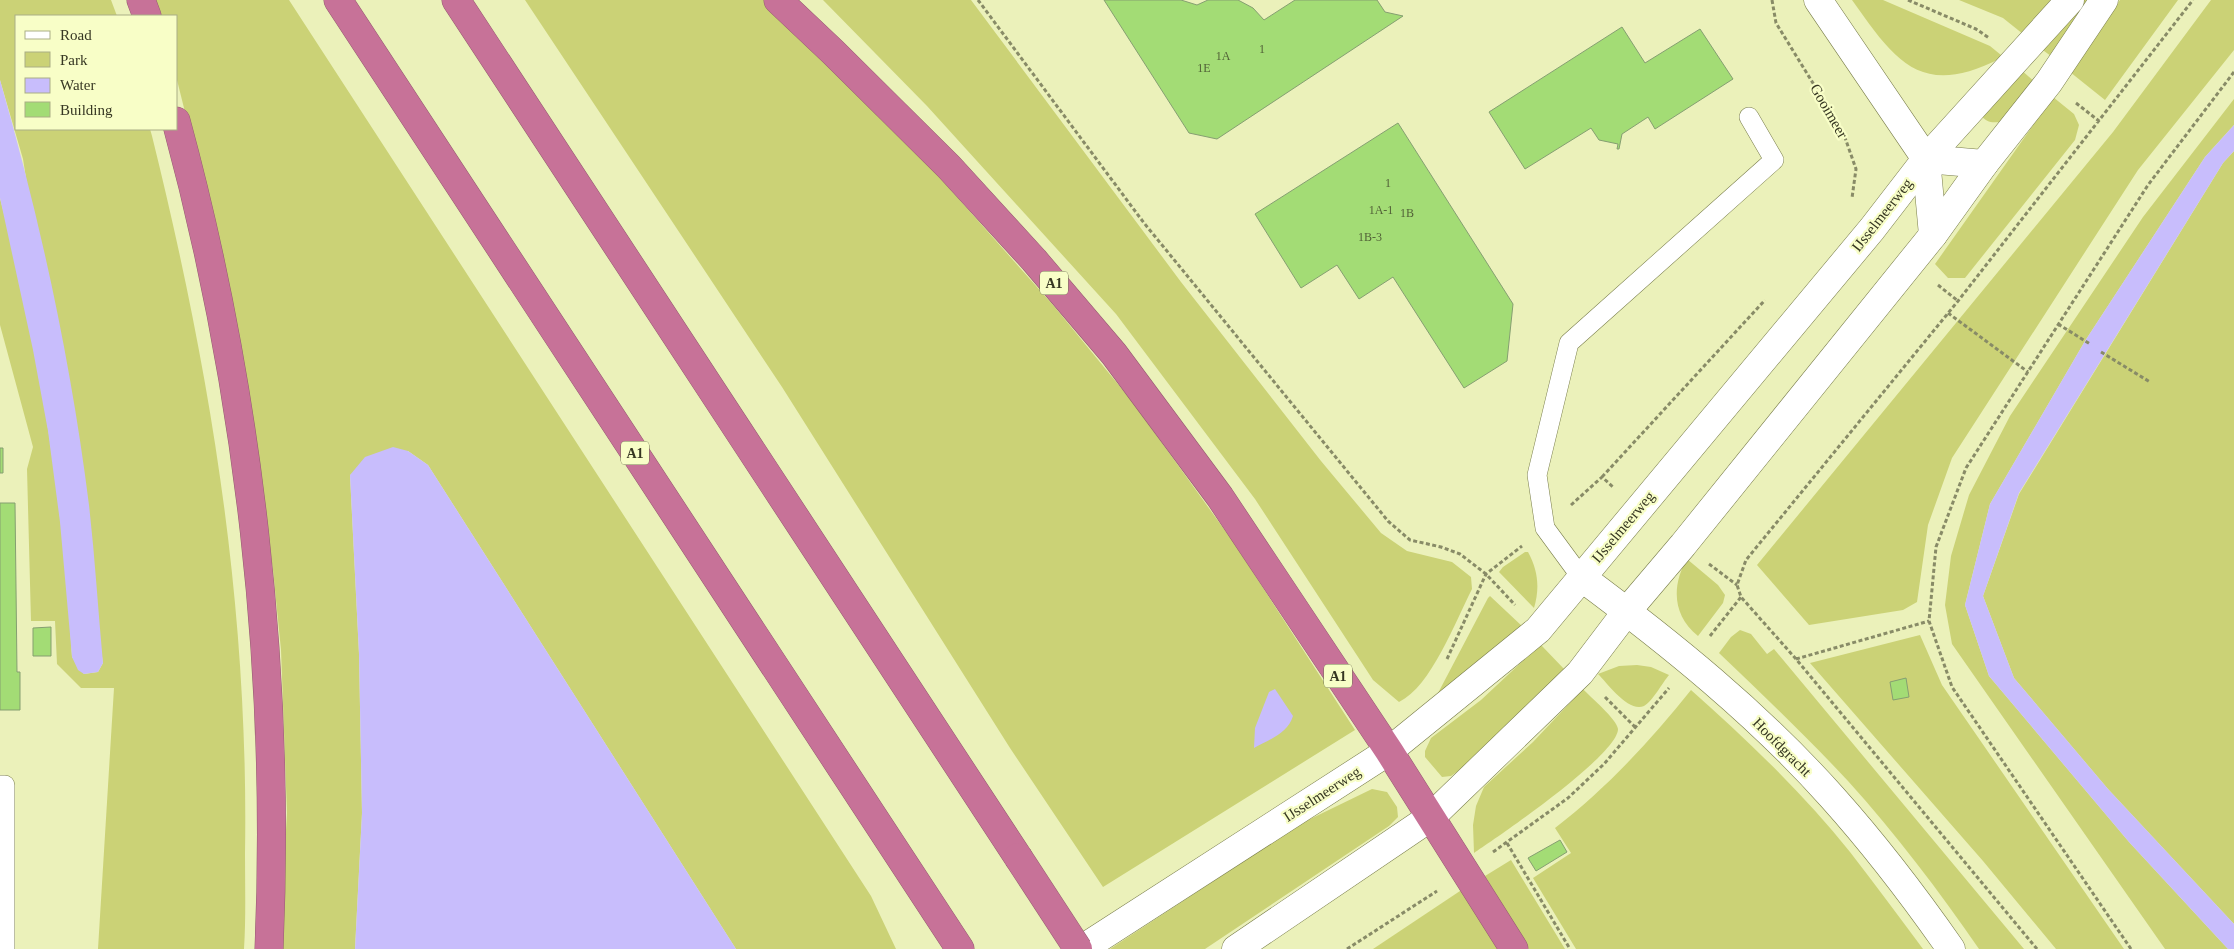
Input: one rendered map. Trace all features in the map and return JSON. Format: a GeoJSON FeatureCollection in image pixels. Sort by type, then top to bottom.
{"type":"FeatureCollection","features":[{"type":"Feature","properties":{"kind":"highway"},"geometry":{"type":"LineString","coordinates":[[142,0],[147,15]]}},
{"type":"Feature","properties":{"kind":"highway","name":"A1"},"geometry":{"type":"LineString","coordinates":[[338,0],[960,949]]}},
{"type":"Feature","properties":{"kind":"highway"},"geometry":{"type":"LineString","coordinates":[[456,0],[1080,949]]}},
{"type":"Feature","properties":{"kind":"highway","name":"A1"},"geometry":{"type":"LineString","coordinates":[[778,0],[950,167],[1034,260],[1114,354],[1220,498],[1389,751],[1514,949]]}},
{"type":"Feature","properties":{"kind":"highway"},"geometry":{"type":"LineString","coordinates":[[178,129],[221,311],[242,436],[256,560],[266,657],[270,765],[272,877],[269,949]]}},
{"type":"Feature","properties":{"kind":"main road"},"geometry":{"type":"LineString","coordinates":[[1818,0],[1926,159],[1933,235]]}},
{"type":"Feature","properties":{"kind":"main road","name":"IJsselmeerweg"},"geometry":{"type":"LineString","coordinates":[[1080,949],[1389,751],[1538,630],[1872,229],[1926,159],[2070,0]]}},
{"type":"Feature","properties":{"kind":"main road"},"geometry":{"type":"LineString","coordinates":[[1236,949],[1431,818],[1580,673],[1627,611],[1683,545],[1933,235],[1984,164],[2049,82],[2104,0]]}},
{"type":"Feature","properties":{"kind":"main road"},"geometry":{"type":"LineString","coordinates":[[1926,159],[1984,164]]}},
{"type":"Feature","properties":{"kind":"main road","name":"Hoofdgracht"},"geometry":{"type":"LineString","coordinates":[[1581,577],[1627,611],[1739,704],[1831,795],[1908,888],[1951,949]]}},
{"type":"Feature","properties":{"kind":"lane"},"geometry":{"type":"LineString","coordinates":[[1581,577],[1546,528],[1537,475],[1569,343],[1774,160],[1749,118]]}},
{"type":"Feature","properties":{"kind":"lane"},"geometry":{"type":"LineString","coordinates":[[0,785],[4,786],[5,949]]}},
{"type":"Feature","properties":{"kind":"path"},"geometry":{"type":"LineString","coordinates":[[978,0],[1144,223],[1388,521],[1410,540],[1441,547],[1460,554],[1486,574]]}},
{"type":"Feature","properties":{"kind":"path","name":"Gooimeer"},"geometry":{"type":"LineString","coordinates":[[1772,0],[1776,24],[1843,132],[1856,169],[1850,208],[1872,229]]}},
{"type":"Feature","properties":{"kind":"path"},"geometry":{"type":"LineString","coordinates":[[2037,949],[1796,659],[1741,597],[1737,585],[1746,560],[1958,302],[2193,0]]}},
{"type":"Feature","properties":{"kind":"path"},"geometry":{"type":"LineString","coordinates":[[2131,949],[1952,687],[1929,621],[1936,547],[1966,468],[2148,185],[2234,72]]}},
{"type":"Feature","properties":{"kind":"path"},"geometry":{"type":"LineString","coordinates":[[1910,262],[1958,302]]}},
{"type":"Feature","properties":{"kind":"path"},"geometry":{"type":"LineString","coordinates":[[1602,478],[1770,295]]}},
{"type":"Feature","properties":{"kind":"path"},"geometry":{"type":"LineString","coordinates":[[1948,313],[2028,372]]}},
{"type":"Feature","properties":{"kind":"path"},"geometry":{"type":"LineString","coordinates":[[2058,324],[2090,344]]}},
{"type":"Feature","properties":{"kind":"path"},"geometry":{"type":"LineString","coordinates":[[2101,352],[2150,382]]}},
{"type":"Feature","properties":{"kind":"path"},"geometry":{"type":"LineString","coordinates":[[1796,659],[1929,621]]}},
{"type":"Feature","properties":{"kind":"path"},"geometry":{"type":"LineString","coordinates":[[1347,949],[1466,872],[1568,798],[1604,764],[1636,728]]}},
{"type":"Feature","properties":{"kind":"path"},"geometry":{"type":"LineString","coordinates":[[1507,842],[1570,949]]}},
{"type":"Feature","properties":{"kind":"green space"},"geometry":{"type":"Polygon","coordinates":[[[0,0],[111,0],[117,15],[15,15],[15,130],[150,130],[152,136],[192,314],[222,492],[233,581],[245,762],[244,949],[98,949],[114,688],[81,688],[57,664],[55,621],[31,621],[27,469],[33,447],[0,325],[0,198],[27,310],[48,426],[63,542],[72,657],[84,674],[98,672],[103,663],[23,159],[0,80],[0,0]]]}},
{"type":"Feature","properties":{"kind":"green space"},"geometry":{"type":"Polygon","coordinates":[[[155,0],[289,0],[871,896],[896,949],[736,949],[428,465],[408,451],[350,475],[359,654],[362,813],[355,949],[279,949],[287,813],[281,650],[273,570],[244,377],[213,224],[178,84],[178,15],[160,15],[155,0]]]}},
{"type":"Feature","properties":{"kind":"green space"},"geometry":{"type":"Polygon","coordinates":[[[525,0],[766,0],[868,97],[1053,305],[1131,400],[1234,543],[1355,730],[1103,887],[1010,748],[782,387],[525,0]]]}},
{"type":"Feature","properties":{"kind":"green space"},"geometry":{"type":"Polygon","coordinates":[[[823,0],[971,0],[1181,282],[1321,461],[1381,533],[1407,551],[1452,562],[1471,577],[1472,589],[1442,652],[1422,682],[1411,694],[1399,702],[1373,680],[1255,499],[1116,314],[927,106],[823,0]]]}},
{"type":"Feature","properties":{"kind":"green space"},"geometry":{"type":"Polygon","coordinates":[[[1852,0],[1883,0],[1990,46],[2001,55],[2001,58],[1973,70],[1950,75],[1930,74],[1913,68],[1897,56],[1883,41],[1852,0]]]}},
{"type":"Feature","properties":{"kind":"green space"},"geometry":{"type":"Polygon","coordinates":[[[1959,0],[2055,0],[2023,34],[2003,18],[1959,0]]]}},
{"type":"Feature","properties":{"kind":"green space"},"geometry":{"type":"Polygon","coordinates":[[[2082,0],[2090,0],[2055,59],[2040,48],[2082,0]]]}},
{"type":"Feature","properties":{"kind":"green space"},"geometry":{"type":"Polygon","coordinates":[[[2120,0],[2178,0],[2105,100],[2070,72],[2120,0]]]}},
{"type":"Feature","properties":{"kind":"green space"},"geometry":{"type":"Polygon","coordinates":[[[2211,0],[2234,0],[2234,50],[2138,170],[1952,458],[1928,525],[1917,602],[1903,610],[1809,625],[1757,565],[2113,132],[2211,0]]]}},
{"type":"Feature","properties":{"kind":"green space"},"geometry":{"type":"Polygon","coordinates":[[[2020,69],[2037,84],[2004,121],[1994,122],[1986,120],[1981,115],[2020,69]]]}},
{"type":"Feature","properties":{"kind":"green space"},"geometry":{"type":"Polygon","coordinates":[[[2053,97],[2074,114],[2079,125],[2075,140],[1965,278],[1948,278],[1935,264],[2053,97]]]}},
{"type":"Feature","properties":{"kind":"green space"},"geometry":{"type":"Polygon","coordinates":[[[2234,99],[2234,125],[2205,157],[2085,341],[1990,504],[1965,605],[1989,676],[2129,842],[2228,949],[2165,949],[1952,644],[1945,605],[1951,556],[1969,495],[2010,416],[2143,217],[2234,99]]]}},
{"type":"Feature","properties":{"kind":"green space"},"geometry":{"type":"Polygon","coordinates":[[[2234,151],[2234,924],[2108,789],[2014,678],[1983,596],[2019,494],[2223,163],[2234,151]]]}},
{"type":"Feature","properties":{"kind":"green space"},"geometry":{"type":"Polygon","coordinates":[[[1525,552],[1528,552],[1536,572],[1537,593],[1534,608],[1499,572],[1503,567],[1525,552]]]}},
{"type":"Feature","properties":{"kind":"green space"},"geometry":{"type":"Polygon","coordinates":[[[1687,559],[1718,585],[1725,595],[1723,603],[1698,636],[1683,619],[1677,600],[1678,580],[1687,559]]]}},
{"type":"Feature","properties":{"kind":"green space"},"geometry":{"type":"Polygon","coordinates":[[[1490,596],[1523,627],[1437,695],[1488,598],[1490,596]]]}},
{"type":"Feature","properties":{"kind":"green space"},"geometry":{"type":"Polygon","coordinates":[[[1740,630],[1751,634],[1767,654],[1774,649],[2024,949],[1979,949],[1916,863],[1866,801],[1817,748],[1719,653],[1731,637],[1740,630]]]}},
{"type":"Feature","properties":{"kind":"green space"},"geometry":{"type":"Polygon","coordinates":[[[1920,635],[1942,685],[2124,949],[2056,949],[1983,861],[1810,663],[1920,635]]]}},
{"type":"Feature","properties":{"kind":"green space"},"geometry":{"type":"Polygon","coordinates":[[[1539,646],[1542,646],[1565,670],[1465,766],[1451,776],[1442,777],[1425,757],[1425,751],[1431,738],[1481,700],[1539,646]]]}},
{"type":"Feature","properties":{"kind":"green space"},"geometry":{"type":"Polygon","coordinates":[[[1637,665],[1651,667],[1669,675],[1647,704],[1638,707],[1625,702],[1598,674],[1619,666],[1637,665]]]}},
{"type":"Feature","properties":{"kind":"green space"},"geometry":{"type":"Polygon","coordinates":[[[1583,689],[1608,714],[1616,725],[1618,729],[1613,741],[1599,757],[1555,795],[1474,853],[1473,825],[1476,806],[1484,787],[1533,742],[1583,689]]]}},
{"type":"Feature","properties":{"kind":"green space"},"geometry":{"type":"Polygon","coordinates":[[[1691,690],[1754,748],[1832,830],[1923,949],[1576,949],[1533,878],[1571,853],[1555,828],[1592,797],[1627,763],[1691,690]]]}},
{"type":"Feature","properties":{"kind":"green space"},"geometry":{"type":"Polygon","coordinates":[[[1372,789],[1387,792],[1397,807],[1398,817],[1389,826],[1205,949],[1110,949],[1302,823],[1372,789]]]}},
{"type":"Feature","properties":{"kind":"green space"},"geometry":{"type":"Polygon","coordinates":[[[1511,860],[1565,949],[1529,949],[1485,876],[1511,860]]]}},
{"type":"Feature","properties":{"kind":"green space"},"geometry":{"type":"Polygon","coordinates":[[[1463,889],[1502,949],[1373,949],[1463,889]]]}},
{"type":"Feature","properties":{"kind":"water"},"geometry":{"type":"Polygon","coordinates":[[[0,80],[15,132],[53,291],[82,451],[93,544],[103,663],[98,672],[84,674],[78,670],[72,657],[60,522],[48,431],[33,350],[0,198],[0,80]]]}},
{"type":"Feature","properties":{"kind":"water"},"geometry":{"type":"Polygon","coordinates":[[[2234,125],[2234,151],[2223,163],[2019,493],[1983,596],[2014,678],[2108,789],[2234,924],[2234,949],[2228,949],[2129,842],[1989,676],[1965,605],[1990,504],[2085,341],[2205,157],[2234,125]]]}},
{"type":"Feature","properties":{"kind":"water"},"geometry":{"type":"Polygon","coordinates":[[[393,447],[408,451],[428,465],[736,949],[355,949],[362,813],[359,654],[350,475],[365,457],[393,447]]]}},
{"type":"Feature","properties":{"kind":"water"},"geometry":{"type":"Polygon","coordinates":[[[1275,689],[1293,716],[1291,722],[1272,739],[1254,748],[1255,728],[1269,692],[1275,689]]]}},
{"type":"Feature","properties":{"kind":"building"},"geometry":{"type":"Polygon","coordinates":[[[1104,0],[1181,0],[1197,5],[1208,0],[1238,0],[1253,8],[1264,20],[1295,0],[1377,0],[1385,12],[1403,16],[1217,139],[1189,133],[1104,0]]]}},
{"type":"Feature","properties":{"kind":"building"},"geometry":{"type":"Polygon","coordinates":[[[1622,27],[1645,63],[1700,29],[1733,79],[1655,129],[1648,117],[1622,134],[1619,149],[1617,149],[1618,144],[1599,140],[1591,128],[1525,169],[1489,112],[1622,27]]]}},
{"type":"Feature","properties":{"kind":"building"},"geometry":{"type":"Polygon","coordinates":[[[1398,123],[1513,304],[1507,361],[1464,388],[1393,277],[1359,299],[1337,265],[1301,288],[1255,214],[1398,123]]]}},
{"type":"Feature","properties":{"kind":"building"},"geometry":{"type":"Polygon","coordinates":[[[0,448],[3,448],[3,473],[0,473],[0,448]]]}},
{"type":"Feature","properties":{"kind":"building"},"geometry":{"type":"Polygon","coordinates":[[[0,503],[15,503],[17,672],[20,672],[20,710],[0,710],[0,503]]]}},
{"type":"Feature","properties":{"kind":"building"},"geometry":{"type":"Polygon","coordinates":[[[51,627],[51,656],[33,656],[33,628],[51,627]]]}},
{"type":"Feature","properties":{"kind":"building"},"geometry":{"type":"Polygon","coordinates":[[[1906,678],[1909,697],[1893,700],[1890,682],[1906,678]]]}},
{"type":"Feature","properties":{"kind":"building"},"geometry":{"type":"Polygon","coordinates":[[[1560,840],[1567,852],[1536,871],[1528,858],[1560,840]]]}}]}
